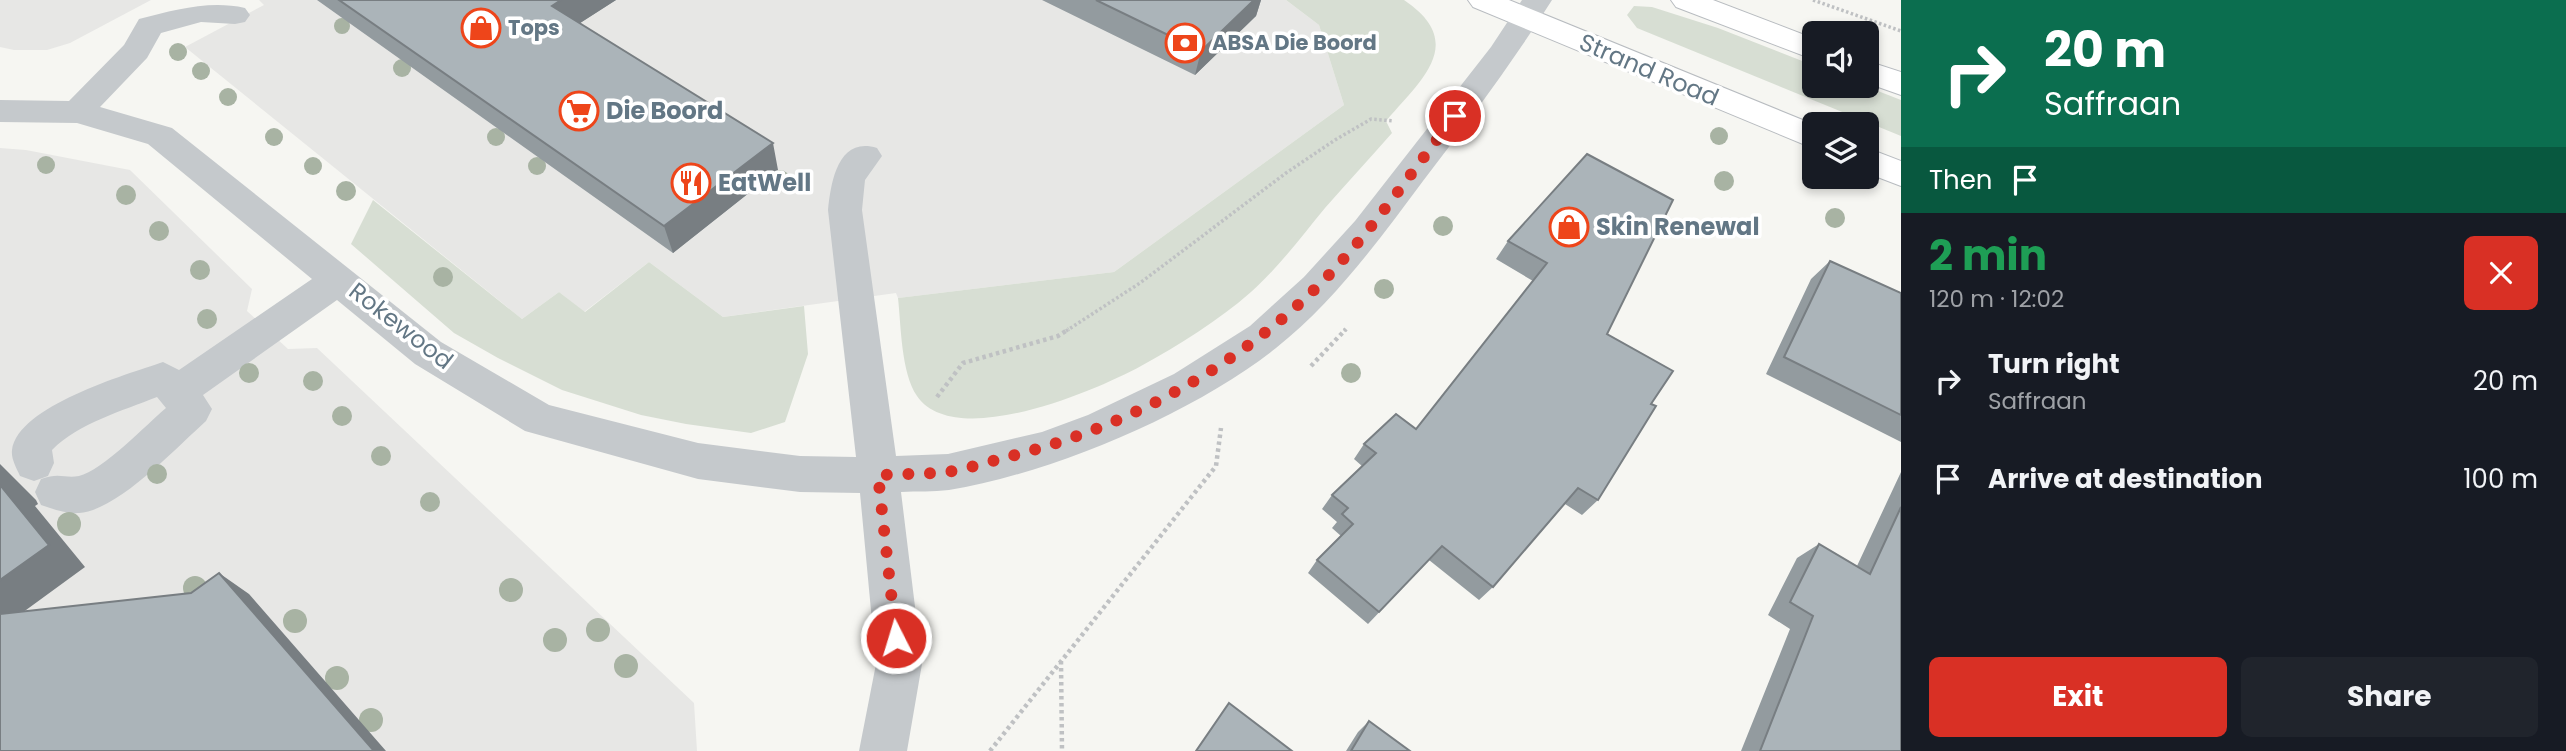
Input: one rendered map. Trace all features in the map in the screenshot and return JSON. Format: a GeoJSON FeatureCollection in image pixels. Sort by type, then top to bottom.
{"type":"FeatureCollection","features":[{"type":"Feature","properties":{"kind":"main road","name":"Strand Road"},"geometry":{"type":"LineString","coordinates":[[1483,0],[1532,9],[1802,132]]}},
{"type":"Feature","properties":{"kind":"main road"},"geometry":{"type":"LineString","coordinates":[[1686,0],[1802,45]]}},
{"type":"Feature","properties":{"kind":"main road"},"geometry":{"type":"LineString","coordinates":[[1879,76],[1901,84]]}},
{"type":"Feature","properties":{"kind":"main road"},"geometry":{"type":"LineString","coordinates":[[1879,165],[1901,174]]}},
{"type":"Feature","properties":{"kind":"street"},"geometry":{"type":"LineString","coordinates":[[77,112],[136,51],[149,13],[219,9]]}},
{"type":"Feature","properties":{"kind":"street","name":"Rokewood"},"geometry":{"type":"LineString","coordinates":[[0,111],[77,112],[160,136],[340,279],[428,353],[539,419],[698,461],[800,474],[948,472],[1042,449],[1102,427],[1188,385],[1264,337],[1317,287],[1367,230],[1502,54],[1532,9]]}},
{"type":"Feature","properties":{"kind":"street"},"geometry":{"type":"LineString","coordinates":[[865,156],[848,177],[845,210],[898,664],[883,751]]}},
{"type":"Feature","properties":{"kind":"street"},"geometry":{"type":"LineString","coordinates":[[177,393],[52,426],[34,442],[31,455],[45,477],[80,495],[110,481],[177,393],[340,279]]}},
{"type":"Feature","properties":{"kind":"path"},"geometry":{"type":"LineString","coordinates":[[1813,0],[1901,31]]}},
{"type":"Feature","properties":{"kind":"path"},"geometry":{"type":"LineString","coordinates":[[937,397],[963,363],[1058,336],[1140,283],[1264,189],[1335,140],[1371,119],[1394,121]]}},
{"type":"Feature","properties":{"kind":"path"},"geometry":{"type":"LineString","coordinates":[[990,751],[1216,466],[1221,428]]}},
{"type":"Feature","properties":{"kind":"path"},"geometry":{"type":"LineString","coordinates":[[1061,661],[1062,751]]}},
{"type":"Feature","properties":{"kind":"shaded area"},"geometry":{"type":"Polygon","coordinates":[[[0,0],[151,0],[70,43],[47,50],[14,50],[0,47],[0,0]]]}},
{"type":"Feature","properties":{"kind":"shaded area"},"geometry":{"type":"Polygon","coordinates":[[[259,0],[1286,0],[1319,25],[1344,105],[1114,272],[898,298],[896,293],[723,317],[649,262],[584,312],[559,292],[522,319],[185,47],[264,5],[259,0]]]}},
{"type":"Feature","properties":{"kind":"shaded area"},"geometry":{"type":"Polygon","coordinates":[[[1286,0],[1404,0],[1423,16],[1433,31],[1436,46],[1424,76],[1386,121],[1392,133],[1290,252],[1251,292],[1212,323],[1141,366],[1092,389],[1026,411],[992,417],[962,418],[936,412],[917,396],[905,362],[898,298],[1114,272],[1344,105],[1319,25],[1286,0]]]}},
{"type":"Feature","properties":{"kind":"shaded area"},"geometry":{"type":"Polygon","coordinates":[[[1634,6],[1652,7],[1718,28],[1802,61],[1802,96],[1637,28],[1627,15],[1634,6]]]}},
{"type":"Feature","properties":{"kind":"shaded area"},"geometry":{"type":"Polygon","coordinates":[[[1879,91],[1901,100],[1901,136],[1879,127],[1879,112],[1842,112],[1808,98],[1879,98],[1879,91]]]}},
{"type":"Feature","properties":{"kind":"shaded area"},"geometry":{"type":"Polygon","coordinates":[[[0,148],[26,150],[130,170],[252,289],[247,311],[288,349],[317,348],[694,703],[697,751],[0,751],[0,148]]]}},
{"type":"Feature","properties":{"kind":"shaded area"},"geometry":{"type":"Polygon","coordinates":[[[373,200],[522,319],[559,292],[585,312],[649,262],[723,317],[804,306],[808,354],[785,422],[751,433],[641,415],[562,390],[498,358],[454,333],[351,244],[373,200]]]}},
{"type":"Feature","properties":{"kind":"building","name":"Die Boord"},"geometry":{"type":"Polygon","coordinates":[[[339,0],[561,0],[552,6],[773,143],[664,226],[339,0]]]}},
{"type":"Feature","properties":{"kind":"building"},"geometry":{"type":"Polygon","coordinates":[[[1096,0],[1254,0],[1201,51],[1096,0]]]}},
{"type":"Feature","properties":{"kind":"building"},"geometry":{"type":"Polygon","coordinates":[[[1587,154],[1673,200],[1607,334],[1673,371],[1651,404],[1656,406],[1598,500],[1578,488],[1493,587],[1442,546],[1379,612],[1317,560],[1353,524],[1342,514],[1348,508],[1332,495],[1376,453],[1364,444],[1396,414],[1416,429],[1547,263],[1508,241],[1587,154]]]}},
{"type":"Feature","properties":{"kind":"building"},"geometry":{"type":"Polygon","coordinates":[[[1830,261],[1901,293],[1901,415],[1784,357],[1830,261]]]}},
{"type":"Feature","properties":{"kind":"building"},"geometry":{"type":"Polygon","coordinates":[[[0,485],[49,545],[0,580],[0,485]]]}},
{"type":"Feature","properties":{"kind":"building"},"geometry":{"type":"Polygon","coordinates":[[[1901,507],[1901,751],[1760,751],[1813,616],[1790,602],[1819,544],[1870,574],[1901,507]]]}},
{"type":"Feature","properties":{"kind":"building"},"geometry":{"type":"Polygon","coordinates":[[[219,573],[374,751],[0,751],[0,614],[191,593],[219,573]]]}},
{"type":"Feature","properties":{"kind":"building"},"geometry":{"type":"Polygon","coordinates":[[[1229,703],[1292,751],[1196,751],[1229,703]]]}},
{"type":"Feature","properties":{"kind":"building"},"geometry":{"type":"Polygon","coordinates":[[[1369,721],[1410,751],[1351,751],[1369,721]]]}},
{"type":"Feature","properties":{"kind":"place","name":"Tops"},"geometry":{"type":"Point","coordinates":[481,28]}},
{"type":"Feature","properties":{"kind":"place","name":"ABSA Die Boord"},"geometry":{"type":"Point","coordinates":[1185,43]}},
{"type":"Feature","properties":{"kind":"place","name":"Die Boord"},"geometry":{"type":"Point","coordinates":[579,111]}},
{"type":"Feature","properties":{"kind":"place","name":"EatWell"},"geometry":{"type":"Point","coordinates":[691,183]}},
{"type":"Feature","properties":{"kind":"place","name":"Skin Renewal"},"geometry":{"type":"Point","coordinates":[1569,227]}},
{"type":"Feature","properties":{"kind":"route"},"geometry":{"type":"LineString","coordinates":[[896,638],[878,475],[948,472],[1042,449],[1102,427],[1188,385],[1264,337],[1317,287],[1367,230],[1455,116]]}}]}
